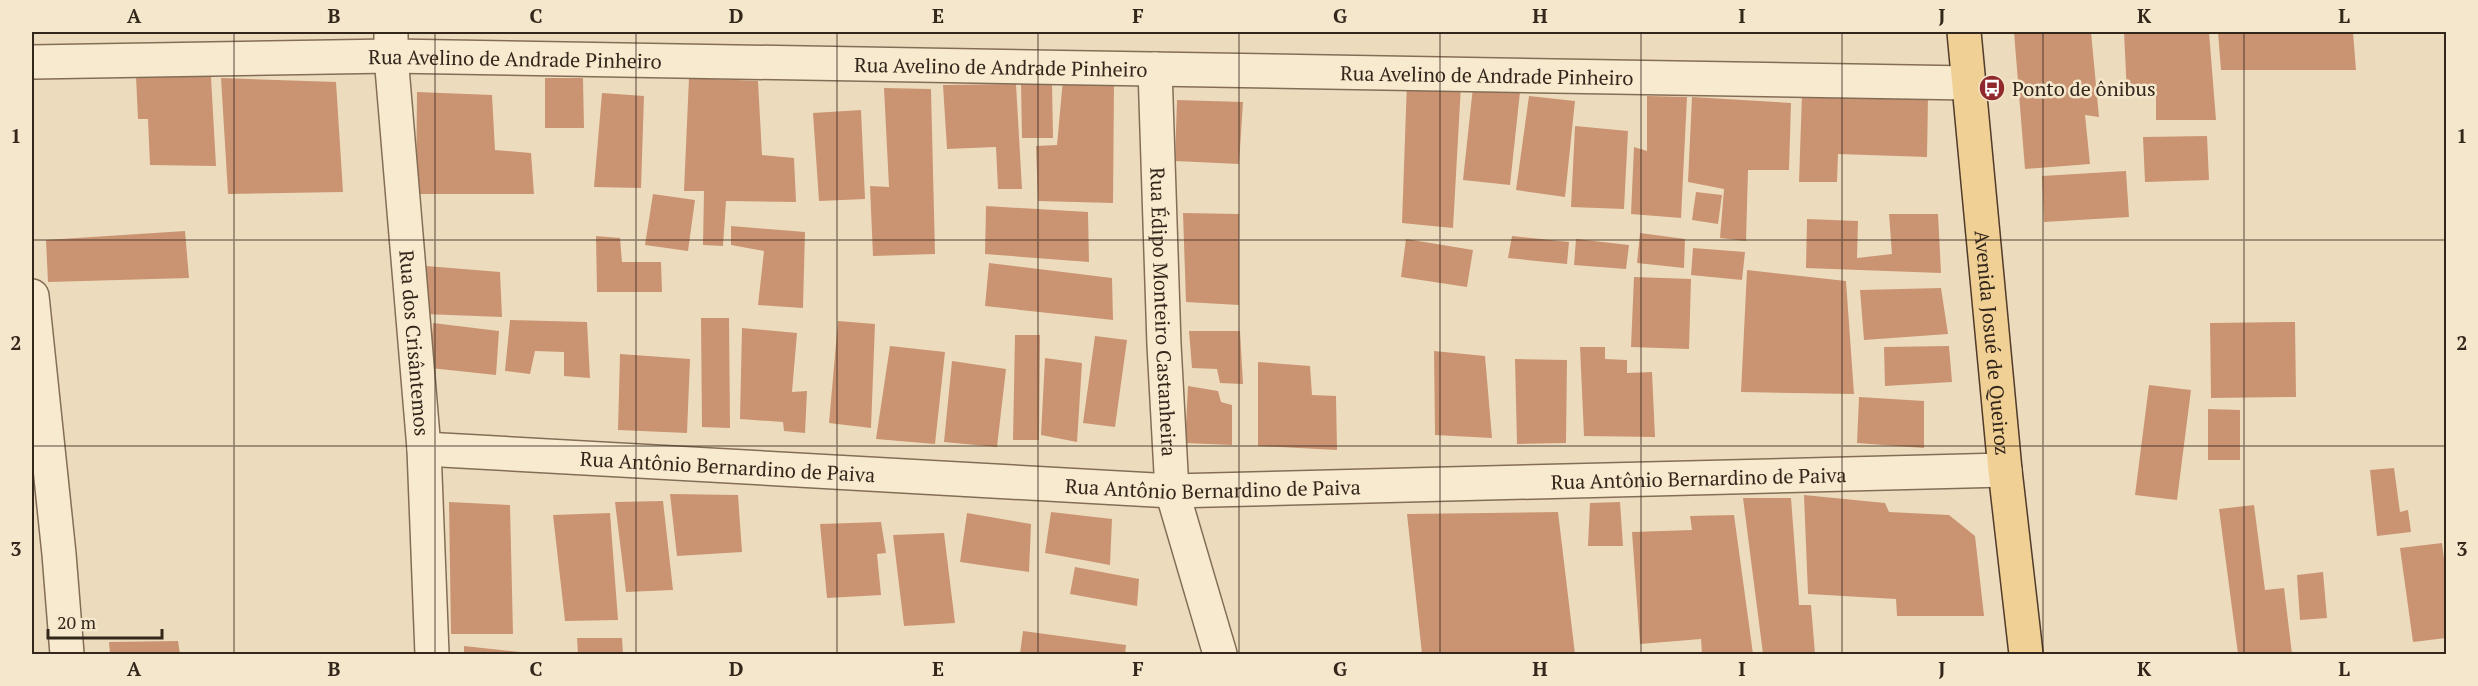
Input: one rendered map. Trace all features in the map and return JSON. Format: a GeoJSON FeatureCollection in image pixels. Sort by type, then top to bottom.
{"type":"FeatureCollection","features":[{"type":"Feature","properties":{"kind":"main road","name":"Avenida Josué de Queiroz"},"geometry":{"type":"LineString","coordinates":[[1964,32],[2005,470],[2026,654]]}},
{"type":"Feature","properties":{"kind":"street","name":"Rua Avelino de Andrade Pinheiro"},"geometry":{"type":"LineString","coordinates":[[32,62],[391,44],[1155,69],[1969,83]]}},
{"type":"Feature","properties":{"kind":"street","name":"Rua dos Crisântemos"},"geometry":{"type":"LineString","coordinates":[[391,44],[424,449],[432,654]]}},
{"type":"Feature","properties":{"kind":"street","name":"Rua Édipo Monteiro Castanheira"},"geometry":{"type":"LineString","coordinates":[[1155,69],[1164,345],[1172,491],[1220,654]]}},
{"type":"Feature","properties":{"kind":"street"},"geometry":{"type":"LineString","coordinates":[[32,296],[67,654]]}},
{"type":"Feature","properties":{"kind":"street","name":"Rua Antônio Bernardino de Paiva"},"geometry":{"type":"LineString","coordinates":[[424,449],[1172,491],[2005,470]]}},
{"type":"Feature","properties":{"kind":"building"},"geometry":{"type":"Polygon","coordinates":[[[2014,32],[2091,32],[2099,117],[2085,115],[2090,164],[2025,169],[2014,32]]]}},
{"type":"Feature","properties":{"kind":"building"},"geometry":{"type":"Polygon","coordinates":[[[2124,32],[2209,32],[2216,120],[2156,120],[2156,97],[2127,94],[2124,32]]]}},
{"type":"Feature","properties":{"kind":"building"},"geometry":{"type":"Polygon","coordinates":[[[2218,32],[2353,32],[2356,70],[2221,70],[2218,32]]]}},
{"type":"Feature","properties":{"kind":"building"},"geometry":{"type":"Polygon","coordinates":[[[136,76],[211,77],[216,166],[150,165],[148,119],[138,119],[136,76]]]}},
{"type":"Feature","properties":{"kind":"building"},"geometry":{"type":"Polygon","coordinates":[[[221,78],[336,82],[343,192],[228,194],[221,78]]]}},
{"type":"Feature","properties":{"kind":"building"},"geometry":{"type":"Polygon","coordinates":[[[545,78],[583,78],[584,128],[545,128],[545,78]]]}},
{"type":"Feature","properties":{"kind":"building"},"geometry":{"type":"Polygon","coordinates":[[[689,78],[758,81],[762,155],[794,158],[796,202],[726,201],[723,246],[703,245],[704,191],[684,191],[689,78]]]}},
{"type":"Feature","properties":{"kind":"building"},"geometry":{"type":"Polygon","coordinates":[[[1063,79],[1114,84],[1113,203],[1038,201],[1036,146],[1057,145],[1063,79]]]}},
{"type":"Feature","properties":{"kind":"building"},"geometry":{"type":"Polygon","coordinates":[[[1407,81],[1461,85],[1453,228],[1402,223],[1407,81]]]}},
{"type":"Feature","properties":{"kind":"building"},"geometry":{"type":"Polygon","coordinates":[[[1021,83],[1052,83],[1053,138],[1022,138],[1021,83]]]}},
{"type":"Feature","properties":{"kind":"building"},"geometry":{"type":"Polygon","coordinates":[[[1016,84],[1022,189],[998,189],[996,147],[947,149],[943,85],[1016,84]]]}},
{"type":"Feature","properties":{"kind":"building"},"geometry":{"type":"Polygon","coordinates":[[[1473,87],[1520,92],[1510,185],[1463,180],[1473,87]]]}},
{"type":"Feature","properties":{"kind":"building"},"geometry":{"type":"Polygon","coordinates":[[[884,88],[931,89],[935,254],[873,256],[870,186],[889,187],[884,88]]]}},
{"type":"Feature","properties":{"kind":"building"},"geometry":{"type":"Polygon","coordinates":[[[417,92],[492,95],[495,150],[531,153],[534,194],[416,194],[417,92]]]}},
{"type":"Feature","properties":{"kind":"building"},"geometry":{"type":"Polygon","coordinates":[[[602,93],[644,96],[641,188],[594,187],[602,93]]]}},
{"type":"Feature","properties":{"kind":"building"},"geometry":{"type":"Polygon","coordinates":[[[1802,94],[1928,97],[1927,157],[1838,154],[1837,182],[1799,182],[1802,94]]]}},
{"type":"Feature","properties":{"kind":"building"},"geometry":{"type":"Polygon","coordinates":[[[1529,96],[1575,101],[1565,197],[1516,190],[1529,96]]]}},
{"type":"Feature","properties":{"kind":"building"},"geometry":{"type":"Polygon","coordinates":[[[1647,96],[1687,97],[1681,218],[1631,214],[1634,147],[1647,151],[1647,96]]]}},
{"type":"Feature","properties":{"kind":"building"},"geometry":{"type":"Polygon","coordinates":[[[1692,97],[1791,103],[1789,170],[1748,170],[1746,241],[1720,238],[1724,189],[1688,182],[1692,97]]]}},
{"type":"Feature","properties":{"kind":"building"},"geometry":{"type":"Polygon","coordinates":[[[1177,100],[1243,102],[1239,164],[1175,161],[1177,100]]]}},
{"type":"Feature","properties":{"kind":"building"},"geometry":{"type":"Polygon","coordinates":[[[861,110],[865,199],[819,201],[813,113],[861,110]]]}},
{"type":"Feature","properties":{"kind":"building"},"geometry":{"type":"Polygon","coordinates":[[[1575,126],[1628,131],[1624,209],[1571,207],[1575,126]]]}},
{"type":"Feature","properties":{"kind":"building"},"geometry":{"type":"Polygon","coordinates":[[[2207,136],[2209,180],[2145,182],[2143,137],[2207,136]]]}},
{"type":"Feature","properties":{"kind":"building"},"geometry":{"type":"Polygon","coordinates":[[[2126,171],[2129,217],[2044,222],[2042,176],[2126,171]]]}},
{"type":"Feature","properties":{"kind":"building"},"geometry":{"type":"Polygon","coordinates":[[[1696,192],[1722,195],[1718,224],[1692,220],[1696,192]]]}},
{"type":"Feature","properties":{"kind":"building"},"geometry":{"type":"Polygon","coordinates":[[[653,194],[695,200],[688,251],[645,245],[653,194]]]}},
{"type":"Feature","properties":{"kind":"building"},"geometry":{"type":"Polygon","coordinates":[[[986,206],[1088,212],[1089,262],[985,254],[986,206]]]}},
{"type":"Feature","properties":{"kind":"building"},"geometry":{"type":"Polygon","coordinates":[[[1183,213],[1239,214],[1239,305],[1186,302],[1183,213]]]}},
{"type":"Feature","properties":{"kind":"building"},"geometry":{"type":"Polygon","coordinates":[[[1889,214],[1938,214],[1941,273],[1806,268],[1807,219],[1858,221],[1857,258],[1892,254],[1889,214]]]}},
{"type":"Feature","properties":{"kind":"building"},"geometry":{"type":"Polygon","coordinates":[[[731,226],[805,232],[803,308],[758,305],[764,251],[731,245],[731,226]]]}},
{"type":"Feature","properties":{"kind":"building"},"geometry":{"type":"Polygon","coordinates":[[[185,231],[189,278],[48,282],[46,240],[185,231]]]}},
{"type":"Feature","properties":{"kind":"building"},"geometry":{"type":"Polygon","coordinates":[[[1640,233],[1685,239],[1684,268],[1637,263],[1640,233]]]}},
{"type":"Feature","properties":{"kind":"building"},"geometry":{"type":"Polygon","coordinates":[[[596,236],[620,238],[622,262],[661,262],[662,292],[597,292],[596,236]]]}},
{"type":"Feature","properties":{"kind":"building"},"geometry":{"type":"Polygon","coordinates":[[[1512,236],[1569,242],[1567,264],[1508,258],[1512,236]]]}},
{"type":"Feature","properties":{"kind":"building"},"geometry":{"type":"Polygon","coordinates":[[[1406,239],[1473,250],[1467,287],[1401,277],[1406,239]]]}},
{"type":"Feature","properties":{"kind":"building"},"geometry":{"type":"Polygon","coordinates":[[[1576,239],[1629,245],[1626,269],[1574,265],[1576,239]]]}},
{"type":"Feature","properties":{"kind":"building"},"geometry":{"type":"Polygon","coordinates":[[[1693,248],[1745,252],[1742,280],[1691,275],[1693,248]]]}},
{"type":"Feature","properties":{"kind":"building"},"geometry":{"type":"Polygon","coordinates":[[[989,263],[1112,278],[1113,320],[985,306],[989,263]]]}},
{"type":"Feature","properties":{"kind":"building"},"geometry":{"type":"Polygon","coordinates":[[[426,266],[500,272],[502,317],[424,314],[426,266]]]}},
{"type":"Feature","properties":{"kind":"building"},"geometry":{"type":"Polygon","coordinates":[[[1747,270],[1846,281],[1854,394],[1741,392],[1747,270]]]}},
{"type":"Feature","properties":{"kind":"building"},"geometry":{"type":"Polygon","coordinates":[[[1634,277],[1691,279],[1689,349],[1631,347],[1634,277]]]}},
{"type":"Feature","properties":{"kind":"building"},"geometry":{"type":"Polygon","coordinates":[[[1941,288],[1948,334],[1864,340],[1860,290],[1941,288]]]}},
{"type":"Feature","properties":{"kind":"building"},"geometry":{"type":"Polygon","coordinates":[[[701,318],[729,318],[730,428],[702,427],[701,318]]]}},
{"type":"Feature","properties":{"kind":"building"},"geometry":{"type":"Polygon","coordinates":[[[510,320],[587,322],[590,378],[564,376],[564,352],[535,351],[530,374],[505,371],[510,320]]]}},
{"type":"Feature","properties":{"kind":"building"},"geometry":{"type":"Polygon","coordinates":[[[838,321],[875,324],[871,428],[829,423],[838,321]]]}},
{"type":"Feature","properties":{"kind":"building"},"geometry":{"type":"Polygon","coordinates":[[[2295,322],[2296,397],[2211,398],[2210,323],[2295,322]]]}},
{"type":"Feature","properties":{"kind":"building"},"geometry":{"type":"Polygon","coordinates":[[[433,323],[499,331],[496,375],[430,368],[433,323]]]}},
{"type":"Feature","properties":{"kind":"building"},"geometry":{"type":"Polygon","coordinates":[[[742,328],[797,333],[792,392],[807,391],[805,433],[784,431],[783,422],[740,419],[742,328]]]}},
{"type":"Feature","properties":{"kind":"building"},"geometry":{"type":"Polygon","coordinates":[[[1189,331],[1240,331],[1243,384],[1220,383],[1217,369],[1192,368],[1189,331]]]}},
{"type":"Feature","properties":{"kind":"building"},"geometry":{"type":"Polygon","coordinates":[[[1015,335],[1040,335],[1039,440],[1013,440],[1015,335]]]}},
{"type":"Feature","properties":{"kind":"building"},"geometry":{"type":"Polygon","coordinates":[[[1095,336],[1127,340],[1115,427],[1083,423],[1095,336]]]}},
{"type":"Feature","properties":{"kind":"building"},"geometry":{"type":"Polygon","coordinates":[[[890,346],[945,352],[935,444],[876,439],[890,346]]]}},
{"type":"Feature","properties":{"kind":"building"},"geometry":{"type":"Polygon","coordinates":[[[1949,346],[1952,382],[1885,386],[1884,347],[1949,346]]]}},
{"type":"Feature","properties":{"kind":"building"},"geometry":{"type":"Polygon","coordinates":[[[1580,347],[1605,347],[1605,359],[1627,360],[1627,373],[1652,372],[1655,437],[1584,436],[1580,347]]]}},
{"type":"Feature","properties":{"kind":"building"},"geometry":{"type":"Polygon","coordinates":[[[1434,351],[1485,356],[1492,438],[1435,435],[1434,351]]]}},
{"type":"Feature","properties":{"kind":"building"},"geometry":{"type":"Polygon","coordinates":[[[620,354],[690,359],[687,433],[618,430],[620,354]]]}},
{"type":"Feature","properties":{"kind":"building"},"geometry":{"type":"Polygon","coordinates":[[[1045,358],[1082,363],[1077,442],[1041,435],[1045,358]]]}},
{"type":"Feature","properties":{"kind":"building"},"geometry":{"type":"Polygon","coordinates":[[[1515,359],[1567,360],[1566,443],[1517,444],[1515,359]]]}},
{"type":"Feature","properties":{"kind":"building"},"geometry":{"type":"Polygon","coordinates":[[[952,361],[1006,369],[997,447],[944,442],[952,361]]]}},
{"type":"Feature","properties":{"kind":"building"},"geometry":{"type":"Polygon","coordinates":[[[1258,362],[1310,366],[1312,395],[1336,396],[1337,450],[1258,446],[1258,362]]]}},
{"type":"Feature","properties":{"kind":"building"},"geometry":{"type":"Polygon","coordinates":[[[2149,385],[2191,390],[2177,500],[2135,495],[2149,385]]]}},
{"type":"Feature","properties":{"kind":"building"},"geometry":{"type":"Polygon","coordinates":[[[1188,386],[1218,391],[1221,402],[1232,405],[1232,445],[1185,443],[1188,386]]]}},
{"type":"Feature","properties":{"kind":"building"},"geometry":{"type":"Polygon","coordinates":[[[1859,397],[1924,401],[1924,448],[1857,443],[1859,397]]]}},
{"type":"Feature","properties":{"kind":"building"},"geometry":{"type":"Polygon","coordinates":[[[2208,409],[2240,410],[2240,460],[2208,460],[2208,409]]]}},
{"type":"Feature","properties":{"kind":"building"},"geometry":{"type":"Polygon","coordinates":[[[2394,468],[2400,512],[2408,510],[2411,532],[2377,536],[2370,470],[2394,468]]]}},
{"type":"Feature","properties":{"kind":"building"},"geometry":{"type":"Polygon","coordinates":[[[670,494],[738,495],[742,552],[677,556],[670,494]]]}},
{"type":"Feature","properties":{"kind":"building"},"geometry":{"type":"Polygon","coordinates":[[[1804,495],[1885,503],[1889,512],[1949,515],[1975,536],[1984,616],[1897,616],[1896,599],[1808,594],[1804,495]]]}},
{"type":"Feature","properties":{"kind":"building"},"geometry":{"type":"Polygon","coordinates":[[[1743,498],[1791,498],[1799,605],[1811,605],[1815,654],[1763,654],[1743,498]]]}},
{"type":"Feature","properties":{"kind":"building"},"geometry":{"type":"Polygon","coordinates":[[[663,501],[673,590],[626,592],[615,502],[663,501]]]}},
{"type":"Feature","properties":{"kind":"building"},"geometry":{"type":"Polygon","coordinates":[[[449,502],[510,505],[513,634],[451,634],[449,502]]]}},
{"type":"Feature","properties":{"kind":"building"},"geometry":{"type":"Polygon","coordinates":[[[1620,502],[1623,546],[1588,546],[1590,503],[1620,502]]]}},
{"type":"Feature","properties":{"kind":"building"},"geometry":{"type":"Polygon","coordinates":[[[2254,505],[2265,590],[2284,588],[2292,654],[2238,654],[2219,509],[2254,505]]]}},
{"type":"Feature","properties":{"kind":"building"},"geometry":{"type":"Polygon","coordinates":[[[1051,512],[1112,519],[1110,565],[1045,553],[1051,512]]]}},
{"type":"Feature","properties":{"kind":"building"},"geometry":{"type":"Polygon","coordinates":[[[1558,512],[1575,654],[1422,654],[1407,514],[1558,512]]]}},
{"type":"Feature","properties":{"kind":"building"},"geometry":{"type":"Polygon","coordinates":[[[610,513],[618,620],[565,621],[553,515],[610,513]]]}},
{"type":"Feature","properties":{"kind":"building"},"geometry":{"type":"Polygon","coordinates":[[[967,513],[1031,524],[1029,572],[960,562],[967,513]]]}},
{"type":"Feature","properties":{"kind":"building"},"geometry":{"type":"Polygon","coordinates":[[[1734,515],[1753,654],[1702,654],[1701,639],[1640,644],[1632,532],[1692,530],[1690,516],[1734,515]]]}},
{"type":"Feature","properties":{"kind":"building"},"geometry":{"type":"Polygon","coordinates":[[[881,522],[886,553],[877,554],[881,595],[827,598],[820,524],[881,522]]]}},
{"type":"Feature","properties":{"kind":"building"},"geometry":{"type":"Polygon","coordinates":[[[944,533],[955,623],[904,626],[893,535],[944,533]]]}},
{"type":"Feature","properties":{"kind":"building"},"geometry":{"type":"Polygon","coordinates":[[[2442,543],[2446,574],[2446,638],[2413,642],[2400,548],[2442,543]]]}},
{"type":"Feature","properties":{"kind":"building"},"geometry":{"type":"Polygon","coordinates":[[[1075,567],[1139,579],[1137,606],[1070,594],[1075,567]]]}},
{"type":"Feature","properties":{"kind":"building"},"geometry":{"type":"Polygon","coordinates":[[[2323,572],[2327,618],[2300,620],[2297,575],[2323,572]]]}},
{"type":"Feature","properties":{"kind":"building"},"geometry":{"type":"Polygon","coordinates":[[[1023,631],[1126,645],[1125,654],[1020,654],[1023,631]]]}},
{"type":"Feature","properties":{"kind":"building"},"geometry":{"type":"Polygon","coordinates":[[[577,638],[622,638],[623,654],[578,654],[577,638]]]}},
{"type":"Feature","properties":{"kind":"building"},"geometry":{"type":"Polygon","coordinates":[[[178,641],[180,654],[110,654],[109,642],[178,641]]]}},
{"type":"Feature","properties":{"kind":"building"},"geometry":{"type":"Polygon","coordinates":[[[464,646],[530,653],[530,654],[464,654],[464,646]]]}},
{"type":"Feature","properties":{"kind":"place","name":"Ponto de ônibus"},"geometry":{"type":"Point","coordinates":[1992,88]}}]}
